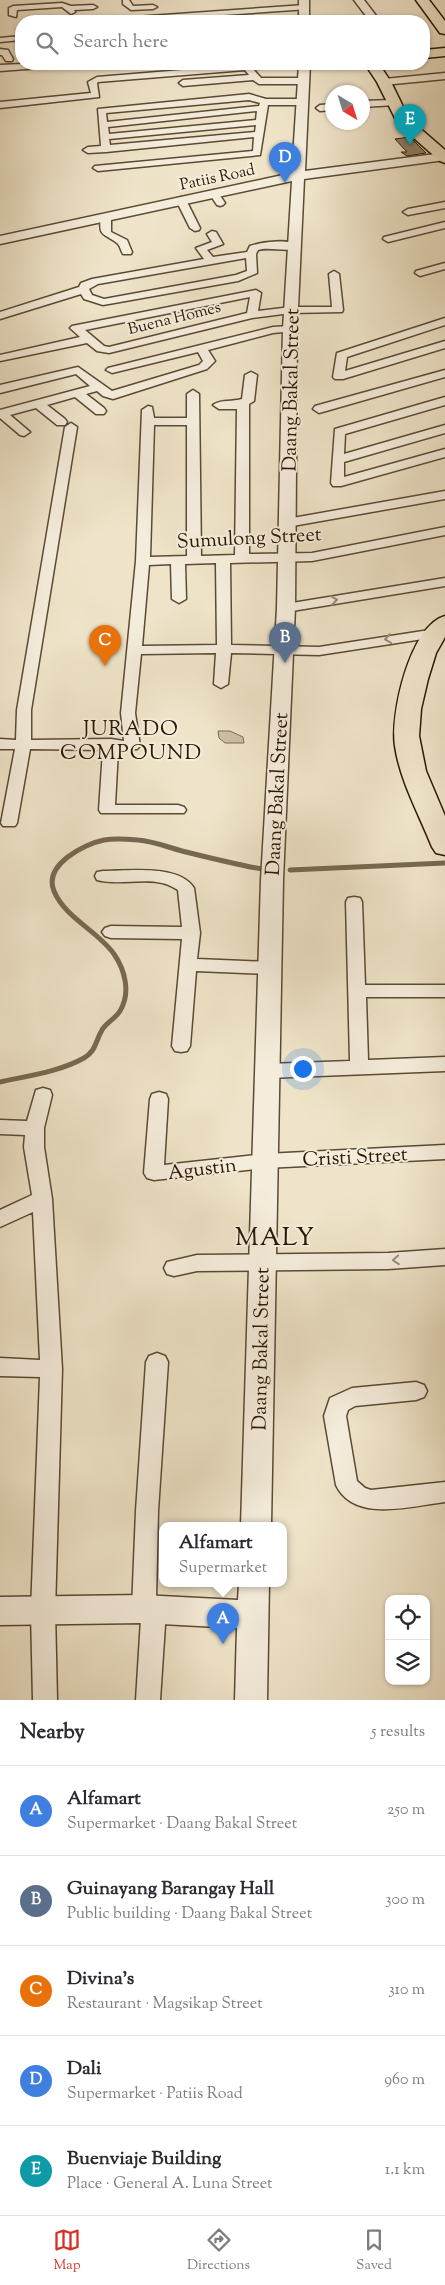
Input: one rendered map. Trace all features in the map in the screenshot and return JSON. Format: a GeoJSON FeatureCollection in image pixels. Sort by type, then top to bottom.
{"type":"FeatureCollection","features":[{"type":"Feature","properties":{"kind":"main road"},"geometry":{"type":"LineString","coordinates":[[422,0],[445,30]]}},
{"type":"Feature","properties":{"kind":"main road"},"geometry":{"type":"LineString","coordinates":[[430,53],[445,52]]}},
{"type":"Feature","properties":{"kind":"main road"},"geometry":{"type":"LineString","coordinates":[[376,70],[403,121],[444,158]]}},
{"type":"Feature","properties":{"kind":"main road"},"geometry":{"type":"LineString","coordinates":[[441,628],[424,655],[419,670],[406,736],[413,767],[445,847]]}},
{"type":"Feature","properties":{"kind":"street"},"geometry":{"type":"LineString","coordinates":[[12,1],[38,0]]}},
{"type":"Feature","properties":{"kind":"street"},"geometry":{"type":"LineString","coordinates":[[360,0],[371,15]]}},
{"type":"Feature","properties":{"kind":"street"},"geometry":{"type":"LineString","coordinates":[[126,2],[131,8],[164,7]]}},
{"type":"Feature","properties":{"kind":"street"},"geometry":{"type":"LineString","coordinates":[[233,3],[304,3]]}},
{"type":"Feature","properties":{"kind":"street"},"geometry":{"type":"LineString","coordinates":[[175,15],[304,3]]}},
{"type":"Feature","properties":{"kind":"street"},"geometry":{"type":"LineString","coordinates":[[10,13],[12,9],[16,8],[66,5],[70,10],[93,7]]}},
{"type":"Feature","properties":{"kind":"street"},"geometry":{"type":"LineString","coordinates":[[0,34],[15,33]]}},
{"type":"Feature","properties":{"kind":"street"},"geometry":{"type":"LineString","coordinates":[[0,40],[15,39]]}},
{"type":"Feature","properties":{"kind":"street"},"geometry":{"type":"LineString","coordinates":[[0,52],[4,52],[5,59]]}},
{"type":"Feature","properties":{"kind":"street"},"geometry":{"type":"LineString","coordinates":[[0,68],[15,67]]}},
{"type":"Feature","properties":{"kind":"street"},"geometry":{"type":"LineString","coordinates":[[0,105],[92,96],[97,94],[92,82],[97,80],[203,70]]}},
{"type":"Feature","properties":{"kind":"street"},"geometry":{"type":"LineString","coordinates":[[249,70],[259,82],[302,81]]}},
{"type":"Feature","properties":{"kind":"street","name":"Daang Bakal Street"},"geometry":{"type":"LineString","coordinates":[[256,1522],[272,874],[286,608],[290,329],[303,70]]}},
{"type":"Feature","properties":{"kind":"street"},"geometry":{"type":"LineString","coordinates":[[384,82],[445,76]]}},
{"type":"Feature","properties":{"kind":"street"},"geometry":{"type":"LineString","coordinates":[[175,84],[254,77]]}},
{"type":"Feature","properties":{"kind":"street"},"geometry":{"type":"LineString","coordinates":[[95,90],[112,89]]}},
{"type":"Feature","properties":{"kind":"street"},"geometry":{"type":"LineString","coordinates":[[106,149],[101,111],[249,97],[264,105]]}},
{"type":"Feature","properties":{"kind":"street"},"geometry":{"type":"LineString","coordinates":[[103,125],[301,102]]}},
{"type":"Feature","properties":{"kind":"street"},"geometry":{"type":"LineString","coordinates":[[370,104],[393,103]]}},
{"type":"Feature","properties":{"kind":"street"},"geometry":{"type":"LineString","coordinates":[[98,168],[254,154],[258,152],[260,122],[264,105]]}},
{"type":"Feature","properties":{"kind":"street"},"geometry":{"type":"LineString","coordinates":[[320,108],[325,108]]}},
{"type":"Feature","properties":{"kind":"street"},"geometry":{"type":"LineString","coordinates":[[104,137],[260,122]]}},
{"type":"Feature","properties":{"kind":"street"},"geometry":{"type":"LineString","coordinates":[[88,150],[259,134]]}},
{"type":"Feature","properties":{"kind":"street","name":"Patiis Road"},"geometry":{"type":"LineString","coordinates":[[0,240],[181,200],[217,198],[297,176],[444,158]]}},
{"type":"Feature","properties":{"kind":"street"},"geometry":{"type":"LineString","coordinates":[[181,200],[195,228]]}},
{"type":"Feature","properties":{"kind":"street"},"geometry":{"type":"LineString","coordinates":[[408,212],[445,204]]}},
{"type":"Feature","properties":{"kind":"street"},"geometry":{"type":"LineString","coordinates":[[106,217],[104,227],[106,234],[110,238],[123,242],[127,252]]}},
{"type":"Feature","properties":{"kind":"street"},"geometry":{"type":"LineString","coordinates":[[388,239],[445,225]]}},
{"type":"Feature","properties":{"kind":"street"},"geometry":{"type":"LineString","coordinates":[[210,260],[201,248],[218,244],[212,234]]}},
{"type":"Feature","properties":{"kind":"street"},"geometry":{"type":"LineString","coordinates":[[84,289],[88,297],[102,302],[238,278],[252,273],[251,254],[254,248],[263,246],[294,246]]}},
{"type":"Feature","properties":{"kind":"street"},"geometry":{"type":"LineString","coordinates":[[0,316],[84,289],[85,285],[96,280],[251,254]]}},
{"type":"Feature","properties":{"kind":"street"},"geometry":{"type":"LineString","coordinates":[[420,273],[445,266]]}},
{"type":"Feature","properties":{"kind":"street","name":"Buena Homes"},"geometry":{"type":"LineString","coordinates":[[138,316],[78,326],[76,328],[104,350],[252,315],[291,310],[338,310],[334,274]]}},
{"type":"Feature","properties":{"kind":"street"},"geometry":{"type":"LineString","coordinates":[[138,316],[256,293],[252,315]]}},
{"type":"Feature","properties":{"kind":"street"},"geometry":{"type":"LineString","coordinates":[[138,316],[160,336]]}},
{"type":"Feature","properties":{"kind":"street"},"geometry":{"type":"LineString","coordinates":[[445,322],[340,355],[339,377],[445,344]]}},
{"type":"Feature","properties":{"kind":"street"},"geometry":{"type":"LineString","coordinates":[[112,370],[272,330],[290,329]]}},
{"type":"Feature","properties":{"kind":"street"},"geometry":{"type":"LineString","coordinates":[[0,358],[88,339]]}},
{"type":"Feature","properties":{"kind":"street"},"geometry":{"type":"LineString","coordinates":[[0,389],[78,370],[108,394],[113,395],[203,367],[209,361],[200,347]]}},
{"type":"Feature","properties":{"kind":"street"},"geometry":{"type":"LineString","coordinates":[[319,409],[398,388],[445,373]]}},
{"type":"Feature","properties":{"kind":"street"},"geometry":{"type":"LineString","coordinates":[[242,559],[243,402],[248,401],[251,375]]}},
{"type":"Feature","properties":{"kind":"street"},"geometry":{"type":"LineString","coordinates":[[1,414],[100,387]]}},
{"type":"Feature","properties":{"kind":"street"},"geometry":{"type":"LineString","coordinates":[[78,393],[100,411]]}},
{"type":"Feature","properties":{"kind":"street"},"geometry":{"type":"LineString","coordinates":[[193,394],[194,560]]}},
{"type":"Feature","properties":{"kind":"street"},"geometry":{"type":"LineString","coordinates":[[445,401],[339,432],[337,483],[445,453]]}},
{"type":"Feature","properties":{"kind":"street"},"geometry":{"type":"LineString","coordinates":[[9,823],[23,744],[24,710],[66,424],[38,404]]}},
{"type":"Feature","properties":{"kind":"street"},"geometry":{"type":"LineString","coordinates":[[219,405],[243,405]]}},
{"type":"Feature","properties":{"kind":"street"},"geometry":{"type":"LineString","coordinates":[[1,414],[24,432]]}},
{"type":"Feature","properties":{"kind":"street"},"geometry":{"type":"LineString","coordinates":[[0,744],[111,744],[132,746],[128,712],[143,561],[148,416],[192,421]]}},
{"type":"Feature","properties":{"kind":"street"},"geometry":{"type":"LineString","coordinates":[[338,460],[445,429]]}},
{"type":"Feature","properties":{"kind":"street"},"geometry":{"type":"LineString","coordinates":[[287,524],[445,495]]}},
{"type":"Feature","properties":{"kind":"street","name":"Sumulong Street"},"geometry":{"type":"LineString","coordinates":[[143,561],[312,557],[445,532]]}},
{"type":"Feature","properties":{"kind":"street"},"geometry":{"type":"LineString","coordinates":[[178,560],[178,599]]}},
{"type":"Feature","properties":{"kind":"street"},"geometry":{"type":"LineString","coordinates":[[221,684],[224,649],[222,560]]}},
{"type":"Feature","properties":{"kind":"street"},"geometry":{"type":"LineString","coordinates":[[286,608],[445,582]]}},
{"type":"Feature","properties":{"kind":"street"},"geometry":{"type":"LineString","coordinates":[[134,650],[319,651],[441,628]]}},
{"type":"Feature","properties":{"kind":"street"},"geometry":{"type":"LineString","coordinates":[[111,744],[107,810],[178,810]]}},
{"type":"Feature","properties":{"kind":"street"},"geometry":{"type":"LineString","coordinates":[[103,876],[151,876],[174,879],[186,888],[191,933],[181,1046]]}},
{"type":"Feature","properties":{"kind":"street"},"geometry":{"type":"LineString","coordinates":[[354,902],[359,1067]]}},
{"type":"Feature","properties":{"kind":"street"},"geometry":{"type":"LineString","coordinates":[[111,932],[191,933]]}},
{"type":"Feature","properties":{"kind":"street"},"geometry":{"type":"LineString","coordinates":[[189,965],[270,968]]}},
{"type":"Feature","properties":{"kind":"street"},"geometry":{"type":"LineString","coordinates":[[356,991],[445,991]]}},
{"type":"Feature","properties":{"kind":"street"},"geometry":{"type":"LineString","coordinates":[[268,1071],[445,1064]]}},
{"type":"Feature","properties":{"kind":"street"},"geometry":{"type":"LineString","coordinates":[[43,1095],[35,1128],[34,1147],[42,1199],[51,1369],[43,1611],[45,1700]]}},
{"type":"Feature","properties":{"kind":"street","name":"Agustin"},"geometry":{"type":"LineString","coordinates":[[159,1099],[154,1173],[265,1160]]}},
{"type":"Feature","properties":{"kind":"street"},"geometry":{"type":"LineString","coordinates":[[0,1127],[35,1128]]}},
{"type":"Feature","properties":{"kind":"street","name":"Cristi Street"},"geometry":{"type":"LineString","coordinates":[[265,1160],[445,1152]]}},
{"type":"Feature","properties":{"kind":"street"},"geometry":{"type":"LineString","coordinates":[[0,1219],[42,1199]]}},
{"type":"Feature","properties":{"kind":"street"},"geometry":{"type":"LineString","coordinates":[[174,1268],[197,1263],[388,1261],[445,1257]]}},
{"type":"Feature","properties":{"kind":"street"},"geometry":{"type":"LineString","coordinates":[[148,1700],[147,1511],[157,1362]]}},
{"type":"Feature","properties":{"kind":"street"},"geometry":{"type":"LineString","coordinates":[[0,1367],[51,1369]]}},
{"type":"Feature","properties":{"kind":"street"},"geometry":{"type":"LineString","coordinates":[[416,1391],[352,1397],[338,1404],[335,1416],[347,1485],[358,1496],[371,1500],[445,1492]]}},
{"type":"Feature","properties":{"kind":"street"},"geometry":{"type":"LineString","coordinates":[[251,1700],[254,1587]]}},
{"type":"Feature","properties":{"kind":"street"},"geometry":{"type":"LineString","coordinates":[[0,1611],[149,1609],[254,1615]]}},
{"type":"Feature","properties":{"kind":"shaded area"},"geometry":{"type":"Polygon","coordinates":[[[218,731],[230,731],[243,737],[244,743],[225,743],[219,738],[218,731]]]}},
{"type":"Feature","properties":{"kind":"building"},"geometry":{"type":"Polygon","coordinates":[[[410,137],[426,153],[407,156],[401,152],[407,152],[395,139],[410,137]]]}},
{"type":"Feature","properties":{"kind":"waterway"},"geometry":{"type":"LineString","coordinates":[[0,1082],[54,1070],[84,1058],[91,1052],[102,1030],[118,1014],[123,1004],[126,989],[124,974],[118,960],[99,938],[66,909],[54,891],[52,882],[54,873],[67,857],[96,842],[108,839],[130,839],[267,870]]}},
{"type":"Feature","properties":{"kind":"waterway"},"geometry":{"type":"LineString","coordinates":[[290,870],[445,863]]}},
{"type":"Feature","properties":{"kind":"place","name":"Buenviaje Building"},"geometry":{"type":"Point","coordinates":[410,145]}},
{"type":"Feature","properties":{"kind":"place","name":"Dali"},"geometry":{"type":"Point","coordinates":[285,183]}},
{"type":"Feature","properties":{"kind":"place","name":"Guinayang Barangay Hall"},"geometry":{"type":"Point","coordinates":[285,663]}},
{"type":"Feature","properties":{"kind":"place","name":"Divina's"},"geometry":{"type":"Point","coordinates":[105,666]}},
{"type":"Feature","properties":{"kind":"place","name":"Alfamart"},"geometry":{"type":"Point","coordinates":[223,1644]}},
{"type":"Feature","properties":{"kind":"district","name":"JURADO COMPOUND"},"geometry":{"type":"Point","coordinates":[131,740]}},
{"type":"Feature","properties":{"kind":"district","name":"MALY"},"geometry":{"type":"Point","coordinates":[275,1236]}}]}
